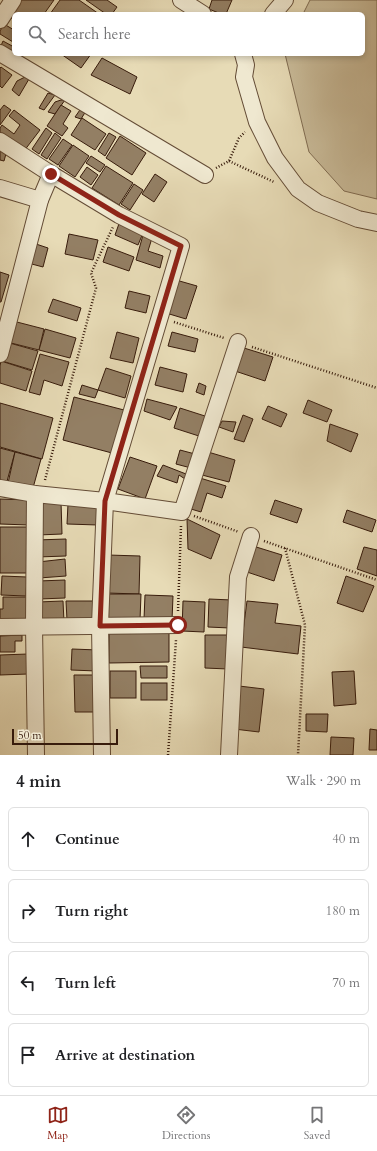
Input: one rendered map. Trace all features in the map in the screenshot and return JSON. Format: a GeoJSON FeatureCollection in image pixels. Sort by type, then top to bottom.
{"type":"FeatureCollection","features":[{"type":"Feature","properties":{"kind":"street"},"geometry":{"type":"LineString","coordinates":[[0,20],[13,0]]}},
{"type":"Feature","properties":{"kind":"street"},"geometry":{"type":"LineString","coordinates":[[181,0],[201,12]]}},
{"type":"Feature","properties":{"kind":"street"},"geometry":{"type":"LineString","coordinates":[[275,12],[285,0]]}},
{"type":"Feature","properties":{"kind":"street"},"geometry":{"type":"LineString","coordinates":[[0,53],[205,174]]}},
{"type":"Feature","properties":{"kind":"street"},"geometry":{"type":"LineString","coordinates":[[246,58],[244,77],[257,122],[275,158],[298,189],[318,203],[358,219],[377,222]]}},
{"type":"Feature","properties":{"kind":"street"},"geometry":{"type":"LineString","coordinates":[[0,141],[119,215],[181,246],[105,501],[100,626],[102,755]]}},
{"type":"Feature","properties":{"kind":"street"},"geometry":{"type":"LineString","coordinates":[[0,354],[6,307],[40,200],[51,174]]}},
{"type":"Feature","properties":{"kind":"street"},"geometry":{"type":"LineString","coordinates":[[0,188],[40,200]]}},
{"type":"Feature","properties":{"kind":"street"},"geometry":{"type":"LineString","coordinates":[[0,488],[182,512],[238,342]]}},
{"type":"Feature","properties":{"kind":"street"},"geometry":{"type":"LineString","coordinates":[[36,755],[34,626],[38,494]]}},
{"type":"Feature","properties":{"kind":"street"},"geometry":{"type":"LineString","coordinates":[[230,755],[238,577],[251,536]]}},
{"type":"Feature","properties":{"kind":"street"},"geometry":{"type":"LineString","coordinates":[[0,627],[178,625]]}},
{"type":"Feature","properties":{"kind":"path"},"geometry":{"type":"LineString","coordinates":[[205,174],[230,161],[239,138],[257,122]]}},
{"type":"Feature","properties":{"kind":"path"},"geometry":{"type":"LineString","coordinates":[[38,494],[96,288],[91,273],[119,215]]}},
{"type":"Feature","properties":{"kind":"path"},"geometry":{"type":"LineString","coordinates":[[160,318],[377,388]]}},
{"type":"Feature","properties":{"kind":"path"},"geometry":{"type":"LineString","coordinates":[[182,512],[377,580]]}},
{"type":"Feature","properties":{"kind":"path"},"geometry":{"type":"LineString","coordinates":[[285,548],[304,625],[298,755]]}},
{"type":"Feature","properties":{"kind":"shaded area"},"geometry":{"type":"Polygon","coordinates":[[[310,0],[377,0],[377,199],[344,191],[309,152],[285,56],[365,56],[365,12],[304,12],[310,0]]]}},
{"type":"Feature","properties":{"kind":"building"},"geometry":{"type":"Polygon","coordinates":[[[16,0],[54,0],[45,12],[12,12],[12,19],[6,15],[16,0]]]}},
{"type":"Feature","properties":{"kind":"building"},"geometry":{"type":"Polygon","coordinates":[[[60,0],[79,0],[96,12],[51,12],[60,0]]]}},
{"type":"Feature","properties":{"kind":"building"},"geometry":{"type":"Polygon","coordinates":[[[86,0],[107,0],[117,7],[113,12],[103,12],[86,0]]]}},
{"type":"Feature","properties":{"kind":"building"},"geometry":{"type":"Polygon","coordinates":[[[212,0],[232,0],[227,12],[216,12],[209,9],[212,0]]]}},
{"type":"Feature","properties":{"kind":"building"},"geometry":{"type":"Polygon","coordinates":[[[4,24],[12,29],[12,41],[0,34],[4,24]]]}},
{"type":"Feature","properties":{"kind":"building"},"geometry":{"type":"Polygon","coordinates":[[[3,41],[12,46],[12,51],[11,53],[0,48],[3,41]]]}},
{"type":"Feature","properties":{"kind":"building"},"geometry":{"type":"Polygon","coordinates":[[[64,56],[90,56],[81,68],[64,56]]]}},
{"type":"Feature","properties":{"kind":"building"},"geometry":{"type":"Polygon","coordinates":[[[102,58],[137,77],[130,94],[91,75],[102,58]]]}},
{"type":"Feature","properties":{"kind":"building"},"geometry":{"type":"Polygon","coordinates":[[[1,67],[12,75],[2,88],[0,86],[1,67]]]}},
{"type":"Feature","properties":{"kind":"building"},"geometry":{"type":"Polygon","coordinates":[[[27,76],[29,79],[19,96],[12,90],[17,81],[27,76]]]}},
{"type":"Feature","properties":{"kind":"building"},"geometry":{"type":"Polygon","coordinates":[[[48,93],[55,95],[44,110],[39,108],[48,93]]]}},
{"type":"Feature","properties":{"kind":"building"},"geometry":{"type":"Polygon","coordinates":[[[65,100],[55,114],[48,112],[55,102],[65,100]]]}},
{"type":"Feature","properties":{"kind":"building"},"geometry":{"type":"Polygon","coordinates":[[[4,105],[11,110],[0,125],[0,110],[4,105]]]}},
{"type":"Feature","properties":{"kind":"building"},"geometry":{"type":"Polygon","coordinates":[[[61,105],[71,111],[63,124],[68,128],[62,136],[47,126],[61,105]]]}},
{"type":"Feature","properties":{"kind":"building"},"geometry":{"type":"Polygon","coordinates":[[[82,107],[86,111],[81,119],[75,117],[82,107]]]}},
{"type":"Feature","properties":{"kind":"building"},"geometry":{"type":"Polygon","coordinates":[[[14,110],[40,130],[24,151],[0,133],[0,128],[2,125],[14,134],[20,125],[9,116],[14,110]]]}},
{"type":"Feature","properties":{"kind":"building"},"geometry":{"type":"Polygon","coordinates":[[[82,118],[106,134],[95,150],[71,135],[82,118]]]}},
{"type":"Feature","properties":{"kind":"building"},"geometry":{"type":"Polygon","coordinates":[[[46,128],[52,133],[39,154],[32,149],[46,128]]]}},
{"type":"Feature","properties":{"kind":"building"},"geometry":{"type":"Polygon","coordinates":[[[55,133],[61,138],[47,159],[41,155],[55,133]]]}},
{"type":"Feature","properties":{"kind":"building"},"geometry":{"type":"Polygon","coordinates":[[[109,133],[116,137],[105,156],[98,151],[109,133]]]}},
{"type":"Feature","properties":{"kind":"building"},"geometry":{"type":"Polygon","coordinates":[[[120,136],[146,153],[132,175],[106,158],[120,136]]]}},
{"type":"Feature","properties":{"kind":"building"},"geometry":{"type":"Polygon","coordinates":[[[63,139],[72,145],[58,165],[49,159],[63,139]]]}},
{"type":"Feature","properties":{"kind":"building"},"geometry":{"type":"Polygon","coordinates":[[[73,145],[89,156],[75,177],[59,166],[73,145]]]}},
{"type":"Feature","properties":{"kind":"building"},"geometry":{"type":"Polygon","coordinates":[[[0,147],[7,150],[4,161],[0,160],[0,147]]]}},
{"type":"Feature","properties":{"kind":"building"},"geometry":{"type":"Polygon","coordinates":[[[91,156],[105,165],[100,172],[86,163],[91,156]]]}},
{"type":"Feature","properties":{"kind":"building"},"geometry":{"type":"Polygon","coordinates":[[[106,166],[133,183],[119,205],[92,188],[106,166]]]}},
{"type":"Feature","properties":{"kind":"building"},"geometry":{"type":"Polygon","coordinates":[[[87,167],[98,175],[91,185],[80,177],[87,167]]]}},
{"type":"Feature","properties":{"kind":"building"},"geometry":{"type":"Polygon","coordinates":[[[155,174],[167,182],[154,202],[142,194],[155,174]]]}},
{"type":"Feature","properties":{"kind":"building"},"geometry":{"type":"Polygon","coordinates":[[[134,184],[143,190],[130,210],[121,204],[134,184]]]}},
{"type":"Feature","properties":{"kind":"building"},"geometry":{"type":"Polygon","coordinates":[[[121,218],[143,233],[138,245],[115,235],[121,218]]]}},
{"type":"Feature","properties":{"kind":"building"},"geometry":{"type":"Polygon","coordinates":[[[69,234],[98,240],[93,260],[65,254],[69,234]]]}},
{"type":"Feature","properties":{"kind":"building"},"geometry":{"type":"Polygon","coordinates":[[[143,235],[152,238],[148,251],[163,256],[160,268],[136,260],[143,235]]]}},
{"type":"Feature","properties":{"kind":"building"},"geometry":{"type":"Polygon","coordinates":[[[33,243],[48,248],[43,267],[28,263],[33,243]]]}},
{"type":"Feature","properties":{"kind":"building"},"geometry":{"type":"Polygon","coordinates":[[[108,247],[134,257],[129,271],[103,262],[108,247]]]}},
{"type":"Feature","properties":{"kind":"building"},"geometry":{"type":"Polygon","coordinates":[[[0,272],[9,275],[1,302],[0,302],[0,272]]]}},
{"type":"Feature","properties":{"kind":"building"},"geometry":{"type":"Polygon","coordinates":[[[176,280],[197,286],[186,319],[166,313],[176,280]]]}},
{"type":"Feature","properties":{"kind":"building"},"geometry":{"type":"Polygon","coordinates":[[[129,291],[150,296],[146,313],[125,308],[129,291]]]}},
{"type":"Feature","properties":{"kind":"building"},"geometry":{"type":"Polygon","coordinates":[[[53,299],[81,308],[77,321],[48,312],[53,299]]]}},
{"type":"Feature","properties":{"kind":"building"},"geometry":{"type":"Polygon","coordinates":[[[13,321],[44,329],[39,350],[7,342],[13,321]]]}},
{"type":"Feature","properties":{"kind":"building"},"geometry":{"type":"Polygon","coordinates":[[[45,329],[76,338],[70,358],[39,350],[45,329]]]}},
{"type":"Feature","properties":{"kind":"building"},"geometry":{"type":"Polygon","coordinates":[[[117,332],[139,338],[133,363],[110,358],[117,332]]]}},
{"type":"Feature","properties":{"kind":"building"},"geometry":{"type":"Polygon","coordinates":[[[172,332],[198,339],[195,352],[168,346],[172,332]]]}},
{"type":"Feature","properties":{"kind":"building"},"geometry":{"type":"Polygon","coordinates":[[[6,342],[38,351],[32,370],[2,361],[6,342]]]}},
{"type":"Feature","properties":{"kind":"building"},"geometry":{"type":"Polygon","coordinates":[[[244,348],[273,357],[265,381],[235,371],[244,348]]]}},
{"type":"Feature","properties":{"kind":"building"},"geometry":{"type":"Polygon","coordinates":[[[40,354],[69,362],[62,386],[44,380],[40,395],[29,392],[40,354]]]}},
{"type":"Feature","properties":{"kind":"building"},"geometry":{"type":"Polygon","coordinates":[[[1,361],[32,371],[26,391],[0,383],[1,361]]]}},
{"type":"Feature","properties":{"kind":"building"},"geometry":{"type":"Polygon","coordinates":[[[160,367],[187,374],[183,392],[155,385],[160,367]]]}},
{"type":"Feature","properties":{"kind":"building"},"geometry":{"type":"Polygon","coordinates":[[[106,368],[131,376],[125,398],[98,390],[106,368]]]}},
{"type":"Feature","properties":{"kind":"building"},"geometry":{"type":"Polygon","coordinates":[[[199,383],[206,386],[204,395],[196,392],[199,383]]]}},
{"type":"Feature","properties":{"kind":"building"},"geometry":{"type":"Polygon","coordinates":[[[82,385],[98,390],[95,398],[79,394],[82,385]]]}},
{"type":"Feature","properties":{"kind":"building"},"geometry":{"type":"Polygon","coordinates":[[[74,397],[124,410],[112,453],[63,440],[74,397]]]}},
{"type":"Feature","properties":{"kind":"building"},"geometry":{"type":"Polygon","coordinates":[[[147,399],[177,407],[170,420],[144,411],[147,399]]]}},
{"type":"Feature","properties":{"kind":"building"},"geometry":{"type":"Polygon","coordinates":[[[308,400],[332,410],[327,422],[303,413],[308,400]]]}},
{"type":"Feature","properties":{"kind":"building"},"geometry":{"type":"Polygon","coordinates":[[[0,403],[53,418],[42,459],[0,447],[0,403]]]}},
{"type":"Feature","properties":{"kind":"building"},"geometry":{"type":"Polygon","coordinates":[[[268,406],[287,414],[281,427],[262,419],[268,406]]]}},
{"type":"Feature","properties":{"kind":"building"},"geometry":{"type":"Polygon","coordinates":[[[180,408],[208,417],[202,437],[174,428],[180,408]]]}},
{"type":"Feature","properties":{"kind":"building"},"geometry":{"type":"Polygon","coordinates":[[[243,415],[253,419],[244,442],[234,439],[243,415]]]}},
{"type":"Feature","properties":{"kind":"building"},"geometry":{"type":"Polygon","coordinates":[[[222,421],[236,422],[233,432],[219,427],[222,421]]]}},
{"type":"Feature","properties":{"kind":"building"},"geometry":{"type":"Polygon","coordinates":[[[330,424],[358,434],[351,452],[327,441],[330,424]]]}},
{"type":"Feature","properties":{"kind":"building"},"geometry":{"type":"Polygon","coordinates":[[[0,448],[15,452],[6,485],[0,483],[0,448]]]}},
{"type":"Feature","properties":{"kind":"building"},"geometry":{"type":"Polygon","coordinates":[[[180,450],[195,454],[191,468],[176,464],[180,450]]]}},
{"type":"Feature","properties":{"kind":"building"},"geometry":{"type":"Polygon","coordinates":[[[15,452],[41,459],[33,488],[8,483],[15,452]]]}},
{"type":"Feature","properties":{"kind":"building"},"geometry":{"type":"Polygon","coordinates":[[[208,452],[235,460],[229,482],[202,475],[208,452]]]}},
{"type":"Feature","properties":{"kind":"building"},"geometry":{"type":"Polygon","coordinates":[[[130,457],[157,466],[145,499],[118,489],[130,457]]]}},
{"type":"Feature","properties":{"kind":"building"},"geometry":{"type":"Polygon","coordinates":[[[163,465],[186,474],[185,479],[179,475],[177,483],[157,476],[163,465]]]}},
{"type":"Feature","properties":{"kind":"building"},"geometry":{"type":"Polygon","coordinates":[[[200,478],[226,486],[222,498],[207,493],[201,512],[191,509],[200,478]]]}},
{"type":"Feature","properties":{"kind":"building"},"geometry":{"type":"Polygon","coordinates":[[[0,499],[30,500],[29,525],[0,524],[0,499]]]}},
{"type":"Feature","properties":{"kind":"building"},"geometry":{"type":"Polygon","coordinates":[[[275,500],[302,509],[297,523],[270,514],[275,500]]]}},
{"type":"Feature","properties":{"kind":"building"},"geometry":{"type":"Polygon","coordinates":[[[61,502],[62,534],[38,535],[37,503],[61,502]]]}},
{"type":"Feature","properties":{"kind":"building"},"geometry":{"type":"Polygon","coordinates":[[[68,504],[98,505],[98,525],[67,524],[68,504]]]}},
{"type":"Feature","properties":{"kind":"building"},"geometry":{"type":"Polygon","coordinates":[[[347,510],[376,520],[372,532],[343,522],[347,510]]]}},
{"type":"Feature","properties":{"kind":"building"},"geometry":{"type":"Polygon","coordinates":[[[187,519],[220,535],[211,559],[188,549],[187,519]]]}},
{"type":"Feature","properties":{"kind":"building"},"geometry":{"type":"Polygon","coordinates":[[[0,527],[27,527],[27,573],[0,573],[0,527]]]}},
{"type":"Feature","properties":{"kind":"building"},"geometry":{"type":"Polygon","coordinates":[[[66,539],[66,556],[37,557],[36,540],[66,539]]]}},
{"type":"Feature","properties":{"kind":"building"},"geometry":{"type":"Polygon","coordinates":[[[253,546],[282,555],[274,581],[244,571],[253,546]]]}},
{"type":"Feature","properties":{"kind":"building"},"geometry":{"type":"Polygon","coordinates":[[[364,547],[377,550],[377,576],[357,569],[364,547]]]}},
{"type":"Feature","properties":{"kind":"building"},"geometry":{"type":"Polygon","coordinates":[[[108,555],[140,556],[139,594],[107,593],[108,555]]]}},
{"type":"Feature","properties":{"kind":"building"},"geometry":{"type":"Polygon","coordinates":[[[65,559],[66,576],[39,578],[38,562],[65,559]]]}},
{"type":"Feature","properties":{"kind":"building"},"geometry":{"type":"Polygon","coordinates":[[[2,576],[27,577],[26,596],[1,595],[2,576]]]}},
{"type":"Feature","properties":{"kind":"building"},"geometry":{"type":"Polygon","coordinates":[[[346,576],[374,586],[363,612],[337,603],[346,576]]]}},
{"type":"Feature","properties":{"kind":"building"},"geometry":{"type":"Polygon","coordinates":[[[65,580],[65,598],[39,599],[38,581],[65,580]]]}},
{"type":"Feature","properties":{"kind":"building"},"geometry":{"type":"Polygon","coordinates":[[[109,594],[141,594],[140,620],[108,619],[109,594]]]}},
{"type":"Feature","properties":{"kind":"building"},"geometry":{"type":"Polygon","coordinates":[[[145,595],[173,596],[172,620],[144,619],[145,595]]]}},
{"type":"Feature","properties":{"kind":"building"},"geometry":{"type":"Polygon","coordinates":[[[3,597],[29,597],[29,621],[0,621],[0,609],[3,609],[3,597]]]}},
{"type":"Feature","properties":{"kind":"building"},"geometry":{"type":"Polygon","coordinates":[[[209,599],[232,600],[230,628],[208,627],[209,599]]]}},
{"type":"Feature","properties":{"kind":"building"},"geometry":{"type":"Polygon","coordinates":[[[63,601],[64,622],[39,623],[38,602],[63,601]]]}},
{"type":"Feature","properties":{"kind":"building"},"geometry":{"type":"Polygon","coordinates":[[[66,601],[94,601],[95,619],[67,620],[66,601]]]}},
{"type":"Feature","properties":{"kind":"building"},"geometry":{"type":"Polygon","coordinates":[[[183,601],[205,602],[204,632],[182,631],[183,601]]]}},
{"type":"Feature","properties":{"kind":"building"},"geometry":{"type":"Polygon","coordinates":[[[247,601],[278,604],[275,623],[301,626],[298,654],[241,647],[247,601]]]}},
{"type":"Feature","properties":{"kind":"building"},"geometry":{"type":"Polygon","coordinates":[[[109,629],[169,629],[169,662],[109,663],[109,629]]]}},
{"type":"Feature","properties":{"kind":"building"},"geometry":{"type":"Polygon","coordinates":[[[22,635],[22,641],[15,641],[15,652],[0,652],[0,636],[22,635]]]}},
{"type":"Feature","properties":{"kind":"building"},"geometry":{"type":"Polygon","coordinates":[[[205,635],[228,635],[228,669],[205,668],[205,635]]]}},
{"type":"Feature","properties":{"kind":"building"},"geometry":{"type":"Polygon","coordinates":[[[72,649],[98,650],[97,671],[71,670],[72,649]]]}},
{"type":"Feature","properties":{"kind":"building"},"geometry":{"type":"Polygon","coordinates":[[[28,654],[28,674],[0,675],[0,655],[28,654]]]}},
{"type":"Feature","properties":{"kind":"building"},"geometry":{"type":"Polygon","coordinates":[[[140,666],[167,666],[167,678],[141,678],[140,666]]]}},
{"type":"Feature","properties":{"kind":"building"},"geometry":{"type":"Polygon","coordinates":[[[110,671],[136,671],[136,698],[110,698],[110,671]]]}},
{"type":"Feature","properties":{"kind":"building"},"geometry":{"type":"Polygon","coordinates":[[[354,671],[356,704],[334,706],[332,672],[354,671]]]}},
{"type":"Feature","properties":{"kind":"building"},"geometry":{"type":"Polygon","coordinates":[[[74,675],[98,675],[99,712],[75,712],[74,675]]]}},
{"type":"Feature","properties":{"kind":"building"},"geometry":{"type":"Polygon","coordinates":[[[141,683],[167,683],[167,700],[141,700],[141,683]]]}},
{"type":"Feature","properties":{"kind":"building"},"geometry":{"type":"Polygon","coordinates":[[[239,686],[264,689],[259,732],[234,729],[239,686]]]}},
{"type":"Feature","properties":{"kind":"building"},"geometry":{"type":"Polygon","coordinates":[[[306,714],[328,714],[327,732],[306,731],[306,714]]]}},
{"type":"Feature","properties":{"kind":"building"},"geometry":{"type":"Polygon","coordinates":[[[370,729],[377,730],[377,750],[369,750],[370,729]]]}},
{"type":"Feature","properties":{"kind":"building"},"geometry":{"type":"Polygon","coordinates":[[[331,737],[354,738],[353,755],[330,755],[331,737]]]}},
{"type":"Feature","properties":{"kind":"route"},"geometry":{"type":"LineString","coordinates":[[51,174],[119,215],[181,246],[105,501],[100,626],[178,625]]}}]}
